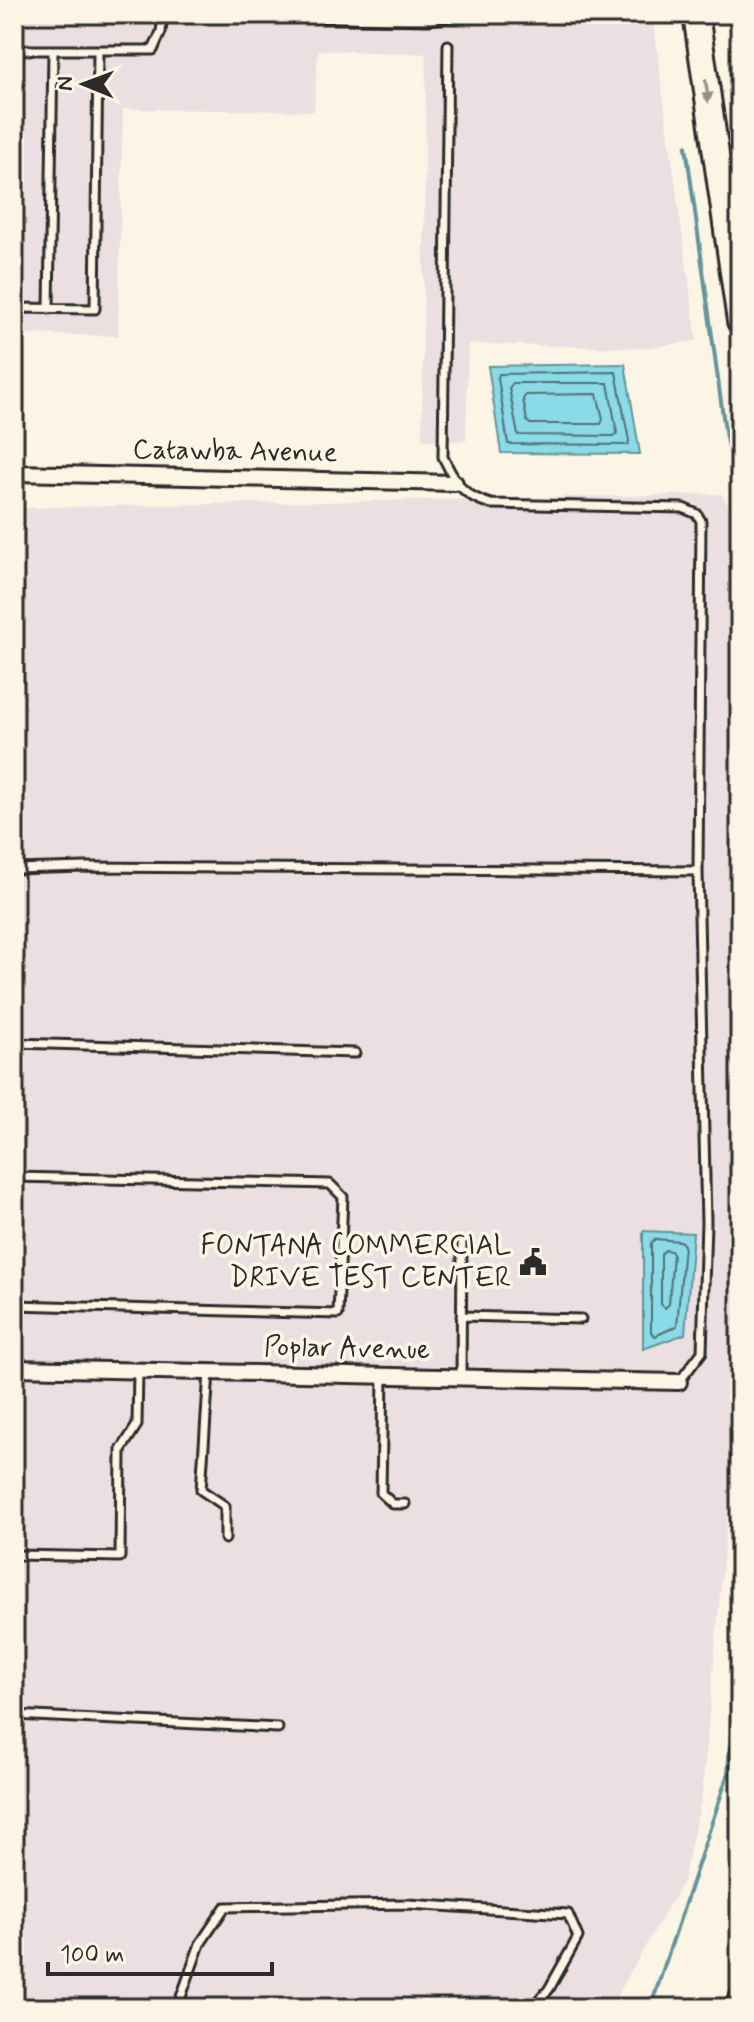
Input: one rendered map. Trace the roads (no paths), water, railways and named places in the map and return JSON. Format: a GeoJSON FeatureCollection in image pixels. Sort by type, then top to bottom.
{"type":"FeatureCollection","features":[{"type":"Feature","properties":{"kind":"highway"},"geometry":{"type":"LineString","coordinates":[[696,14],[740,321]]}},
{"type":"Feature","properties":{"kind":"street","name":"Catawba Avenue"},"geometry":{"type":"LineString","coordinates":[[14,473],[455,483]]}},
{"type":"Feature","properties":{"kind":"street","name":"Poplar Avenue"},"geometry":{"type":"LineString","coordinates":[[14,1368],[679,1382]]}},
{"type":"Feature","properties":{"kind":"lane"},"geometry":{"type":"LineString","coordinates":[[14,50],[153,50],[161,32],[163,14]]}},
{"type":"Feature","properties":{"kind":"lane"},"geometry":{"type":"LineString","coordinates":[[174,14],[428,20],[470,14]]}},
{"type":"Feature","properties":{"kind":"lane"},"geometry":{"type":"LineString","coordinates":[[448,45],[443,457],[455,483],[479,500],[491,504],[673,507],[691,510],[697,514],[702,531],[698,871],[706,1222],[702,1352],[679,1382]]}},
{"type":"Feature","properties":{"kind":"lane"},"geometry":{"type":"LineString","coordinates":[[49,309],[53,51]]}},
{"type":"Feature","properties":{"kind":"lane"},"geometry":{"type":"LineString","coordinates":[[14,308],[95,309],[98,51]]}},
{"type":"Feature","properties":{"kind":"lane"},"geometry":{"type":"LineString","coordinates":[[14,869],[698,871]]}},
{"type":"Feature","properties":{"kind":"lane"},"geometry":{"type":"LineString","coordinates":[[14,1043],[355,1053]]}},
{"type":"Feature","properties":{"kind":"lane"},"geometry":{"type":"LineString","coordinates":[[14,1177],[330,1184],[343,1197],[338,1314],[14,1305]]}},
{"type":"Feature","properties":{"kind":"lane"},"geometry":{"type":"LineString","coordinates":[[461,1377],[462,1244]]}},
{"type":"Feature","properties":{"kind":"lane"},"geometry":{"type":"LineString","coordinates":[[461,1316],[581,1319]]}},
{"type":"Feature","properties":{"kind":"lane"},"geometry":{"type":"LineString","coordinates":[[14,1555],[120,1557],[121,1450],[137,1425],[138,1371]]}},
{"type":"Feature","properties":{"kind":"lane"},"geometry":{"type":"LineString","coordinates":[[209,1372],[201,1490],[225,1506],[225,1539]]}},
{"type":"Feature","properties":{"kind":"lane"},"geometry":{"type":"LineString","coordinates":[[383,1376],[381,1493],[393,1504],[405,1504]]}},
{"type":"Feature","properties":{"kind":"lane"},"geometry":{"type":"LineString","coordinates":[[14,1715],[278,1728]]}},
{"type":"Feature","properties":{"kind":"lane"},"geometry":{"type":"LineString","coordinates":[[177,2008],[200,1944],[225,1907],[408,1904],[568,1914],[578,1937],[549,1989],[533,2008]]}},
{"type":"Feature","properties":{"kind":"lane"},"geometry":{"type":"LineString","coordinates":[[727,2008],[739,1989]]}},
{"type":"Feature","properties":{"kind":"lane"},"geometry":{"type":"LineString","coordinates":[[734,2008],[739,1989]]}},
{"type":"Feature","properties":{"kind":"water"},"geometry":{"type":"Polygon","coordinates":[[[625,364],[640,454],[501,453],[488,366],[625,364]]]}},
{"type":"Feature","properties":{"kind":"water"},"geometry":{"type":"Polygon","coordinates":[[[643,1231],[693,1233],[685,1334],[643,1349],[643,1231]]]}},
{"type":"Feature","properties":{"kind":"waterway"},"geometry":{"type":"LineString","coordinates":[[686,146],[726,438],[740,479]]}},
{"type":"Feature","properties":{"kind":"waterway"},"geometry":{"type":"LineString","coordinates":[[648,2008],[728,1774],[740,1591]]}},
{"type":"Feature","properties":{"kind":"place","name":"FONTANA COMMERCIAL DRIVE TEST CENTER"},"geometry":{"type":"Point","coordinates":[533,1262]}}]}
